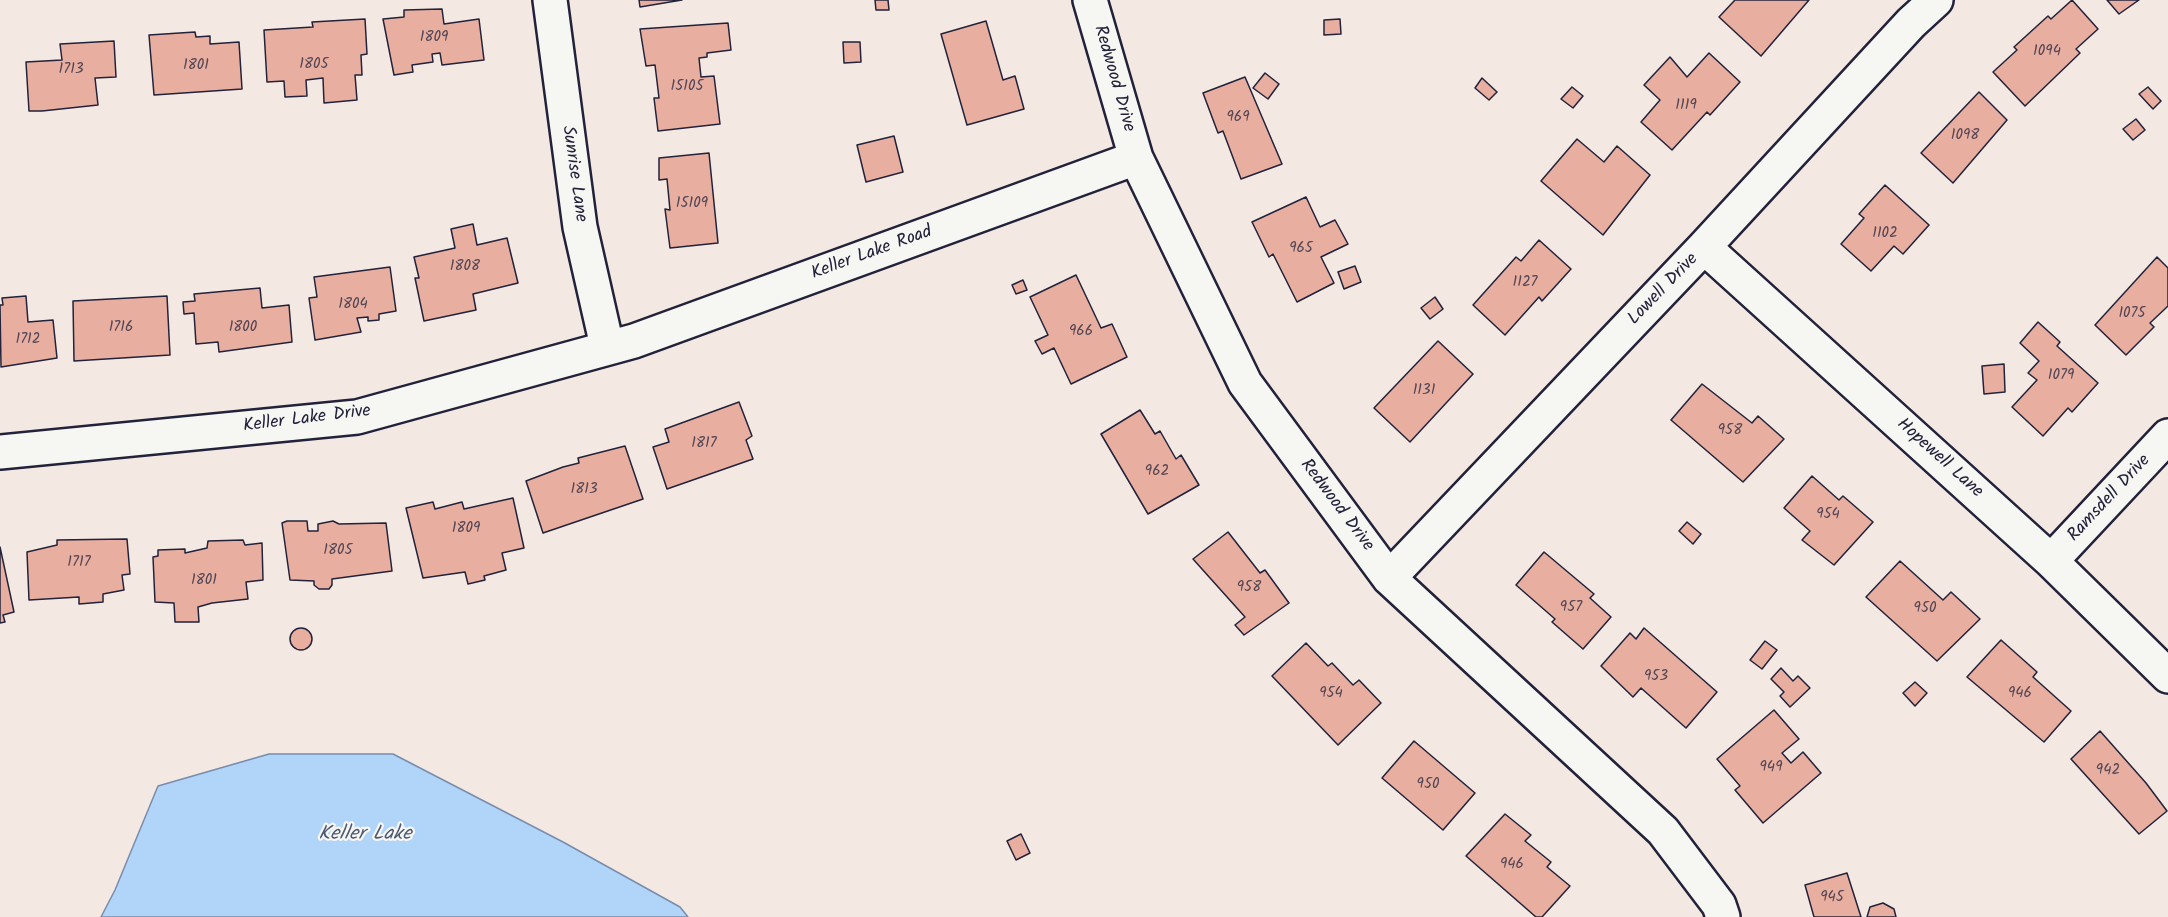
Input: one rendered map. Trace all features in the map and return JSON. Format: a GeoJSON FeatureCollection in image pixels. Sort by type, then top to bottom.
{"type":"FeatureCollection","features":[{"type":"Feature","properties":{"kind":"street","name":"Sunrise Lane"},"geometry":{"type":"LineString","coordinates":[[550,0],[580,227],[607,346]]}},
{"type":"Feature","properties":{"kind":"street","name":"Redwood Drive"},"geometry":{"type":"LineString","coordinates":[[1090,0],[1136,158],[1245,383],[1389,578],[1663,831],[1719,905],[1723,917]]}},
{"type":"Feature","properties":{"kind":"street","name":"Lowell Drive"},"geometry":{"type":"LineString","coordinates":[[1389,578],[1704,247],[1911,23],[1936,0]]}},
{"type":"Feature","properties":{"kind":"street","name":"Keller Lake Road"},"geometry":{"type":"LineString","coordinates":[[607,346],[634,341],[1136,158]]}},
{"type":"Feature","properties":{"kind":"street","name":"Hopewell Lane"},"geometry":{"type":"LineString","coordinates":[[1704,247],[2051,561],[2168,676]]}},
{"type":"Feature","properties":{"kind":"street","name":"Keller Lake Drive"},"geometry":{"type":"LineString","coordinates":[[0,452],[357,417],[607,346]]}},
{"type":"Feature","properties":{"kind":"street","name":"Ramsdell Drive"},"geometry":{"type":"LineString","coordinates":[[2051,561],[2168,436]]}},
{"type":"Feature","properties":{"kind":"water","name":"Keller Lake"},"geometry":{"type":"Polygon","coordinates":[[[269,754],[393,754],[563,842],[680,907],[688,917],[101,917],[115,890],[158,786],[269,754]]]}},
{"type":"Feature","properties":{"kind":"building"},"geometry":{"type":"Polygon","coordinates":[[[639,0],[682,0],[640,7],[639,0]]]}},
{"type":"Feature","properties":{"kind":"building"},"geometry":{"type":"Polygon","coordinates":[[[875,0],[888,0],[889,10],[876,10],[875,0]]]}},
{"type":"Feature","properties":{"kind":"building"},"geometry":{"type":"Polygon","coordinates":[[[1735,0],[1809,0],[1761,56],[1719,17],[1735,0]]]}},
{"type":"Feature","properties":{"kind":"building"},"geometry":{"type":"Polygon","coordinates":[[[2072,0],[2098,29],[2076,49],[2080,53],[2025,106],[1993,72],[2017,50],[2014,47],[2048,16],[2051,19],[2072,0]]]}},
{"type":"Feature","properties":{"kind":"building"},"geometry":{"type":"Polygon","coordinates":[[[2107,0],[2139,0],[2119,14],[2107,0]]]}},
{"type":"Feature","properties":{"kind":"building"},"geometry":{"type":"Polygon","coordinates":[[[442,9],[444,24],[479,19],[484,60],[442,65],[440,53],[432,54],[433,62],[412,65],[413,72],[394,75],[383,19],[404,17],[404,10],[442,9]]]}},
{"type":"Feature","properties":{"kind":"building"},"geometry":{"type":"Polygon","coordinates":[[[365,19],[367,54],[361,55],[362,75],[355,75],[357,100],[324,103],[323,78],[306,80],[307,96],[285,97],[284,81],[267,82],[264,30],[313,27],[312,22],[365,19]]]}},
{"type":"Feature","properties":{"kind":"building"},"geometry":{"type":"Polygon","coordinates":[[[1340,19],[1341,34],[1324,35],[1324,20],[1340,19]]]}},
{"type":"Feature","properties":{"kind":"building"},"geometry":{"type":"Polygon","coordinates":[[[986,21],[1003,80],[1015,76],[1024,109],[967,125],[941,34],[986,21]]]}},
{"type":"Feature","properties":{"kind":"building"},"geometry":{"type":"Polygon","coordinates":[[[728,23],[731,50],[707,53],[707,57],[699,58],[701,77],[714,76],[720,124],[658,131],[654,98],[659,98],[655,65],[646,66],[640,29],[728,23]]]}},
{"type":"Feature","properties":{"kind":"building"},"geometry":{"type":"Polygon","coordinates":[[[195,32],[196,37],[210,36],[210,44],[239,42],[242,89],[154,95],[149,35],[195,32]]]}},
{"type":"Feature","properties":{"kind":"building"},"geometry":{"type":"Polygon","coordinates":[[[114,41],[116,77],[95,78],[98,105],[29,111],[26,62],[62,60],[60,44],[114,41]]]}},
{"type":"Feature","properties":{"kind":"building"},"geometry":{"type":"Polygon","coordinates":[[[843,42],[860,42],[861,62],[844,63],[843,42]]]}},
{"type":"Feature","properties":{"kind":"building"},"geometry":{"type":"Polygon","coordinates":[[[1709,53],[1740,82],[1710,115],[1707,112],[1672,150],[1641,122],[1660,100],[1644,85],[1670,57],[1687,77],[1709,53]]]}},
{"type":"Feature","properties":{"kind":"building"},"geometry":{"type":"Polygon","coordinates":[[[1265,73],[1279,84],[1268,99],[1253,88],[1265,73]]]}},
{"type":"Feature","properties":{"kind":"building"},"geometry":{"type":"Polygon","coordinates":[[[1245,77],[1282,164],[1241,179],[1223,131],[1218,133],[1203,93],[1245,77]]]}},
{"type":"Feature","properties":{"kind":"building"},"geometry":{"type":"Polygon","coordinates":[[[1482,78],[1497,92],[1489,100],[1475,88],[1482,78]]]}},
{"type":"Feature","properties":{"kind":"building"},"geometry":{"type":"Polygon","coordinates":[[[1572,87],[1583,96],[1573,108],[1561,99],[1572,87]]]}},
{"type":"Feature","properties":{"kind":"building"},"geometry":{"type":"Polygon","coordinates":[[[2148,87],[2161,101],[2153,109],[2139,94],[2148,87]]]}},
{"type":"Feature","properties":{"kind":"building"},"geometry":{"type":"Polygon","coordinates":[[[1979,92],[2007,120],[1953,183],[1921,153],[1979,92]]]}},
{"type":"Feature","properties":{"kind":"building"},"geometry":{"type":"Polygon","coordinates":[[[2136,119],[2145,130],[2133,140],[2123,129],[2136,119]]]}},
{"type":"Feature","properties":{"kind":"building"},"geometry":{"type":"Polygon","coordinates":[[[894,136],[903,172],[866,182],[857,145],[894,136]]]}},
{"type":"Feature","properties":{"kind":"building"},"geometry":{"type":"Polygon","coordinates":[[[1577,139],[1604,162],[1617,146],[1650,175],[1603,235],[1541,181],[1577,139]]]}},
{"type":"Feature","properties":{"kind":"building"},"geometry":{"type":"Polygon","coordinates":[[[709,153],[718,243],[670,248],[665,209],[670,210],[667,179],[659,180],[659,158],[709,153]]]}},
{"type":"Feature","properties":{"kind":"building"},"geometry":{"type":"Polygon","coordinates":[[[1885,185],[1929,225],[1903,254],[1894,246],[1871,271],[1841,244],[1864,218],[1859,214],[1885,185]]]}},
{"type":"Feature","properties":{"kind":"building"},"geometry":{"type":"Polygon","coordinates":[[[1306,197],[1320,227],[1335,220],[1348,244],[1321,257],[1334,283],[1297,302],[1273,254],[1269,257],[1252,222],[1306,197]]]}},
{"type":"Feature","properties":{"kind":"building"},"geometry":{"type":"Polygon","coordinates":[[[473,224],[477,245],[507,238],[518,283],[473,294],[476,310],[424,321],[415,278],[419,278],[414,257],[455,248],[451,229],[473,224]]]}},
{"type":"Feature","properties":{"kind":"building"},"geometry":{"type":"Polygon","coordinates":[[[1539,240],[1571,269],[1542,301],[1539,297],[1505,335],[1473,305],[1516,257],[1521,261],[1539,240]]]}},
{"type":"Feature","properties":{"kind":"building"},"geometry":{"type":"Polygon","coordinates":[[[2157,257],[2168,268],[2168,306],[2150,323],[2154,327],[2126,355],[2095,325],[2157,257]]]}},
{"type":"Feature","properties":{"kind":"building"},"geometry":{"type":"Polygon","coordinates":[[[1355,266],[1361,282],[1344,289],[1338,272],[1355,266]]]}},
{"type":"Feature","properties":{"kind":"building"},"geometry":{"type":"Polygon","coordinates":[[[390,267],[396,311],[379,314],[379,320],[368,321],[368,317],[357,318],[361,332],[315,340],[309,298],[317,297],[314,277],[390,267]]]}},
{"type":"Feature","properties":{"kind":"building"},"geometry":{"type":"Polygon","coordinates":[[[1076,275],[1101,328],[1112,324],[1127,357],[1071,384],[1054,348],[1042,354],[1035,341],[1048,335],[1030,297],[1076,275]]]}},
{"type":"Feature","properties":{"kind":"building"},"geometry":{"type":"Polygon","coordinates":[[[1023,280],[1027,290],[1016,294],[1012,285],[1023,280]]]}},
{"type":"Feature","properties":{"kind":"building"},"geometry":{"type":"Polygon","coordinates":[[[260,288],[262,308],[289,305],[292,342],[219,352],[218,342],[196,344],[194,313],[184,314],[183,302],[195,301],[194,294],[260,288]]]}},
{"type":"Feature","properties":{"kind":"building"},"geometry":{"type":"Polygon","coordinates":[[[26,296],[28,322],[53,320],[57,358],[1,367],[0,305],[3,305],[2,298],[26,296]]]}},
{"type":"Feature","properties":{"kind":"building"},"geometry":{"type":"Polygon","coordinates":[[[167,296],[170,355],[74,361],[73,301],[167,296]]]}},
{"type":"Feature","properties":{"kind":"building"},"geometry":{"type":"Polygon","coordinates":[[[1435,297],[1443,309],[1430,319],[1421,308],[1435,297]]]}},
{"type":"Feature","properties":{"kind":"building"},"geometry":{"type":"Polygon","coordinates":[[[2038,322],[2060,342],[2057,346],[2098,383],[2072,412],[2068,408],[2043,436],[2012,407],[2037,380],[2028,373],[2039,361],[2020,343],[2038,322]]]}},
{"type":"Feature","properties":{"kind":"building"},"geometry":{"type":"Polygon","coordinates":[[[1438,341],[1473,374],[1410,442],[1374,408],[1438,341]]]}},
{"type":"Feature","properties":{"kind":"building"},"geometry":{"type":"Polygon","coordinates":[[[2004,364],[2005,392],[1984,394],[1982,366],[2004,364]]]}},
{"type":"Feature","properties":{"kind":"building"},"geometry":{"type":"Polygon","coordinates":[[[1702,384],[1752,423],[1758,416],[1784,439],[1743,482],[1671,420],[1702,384]]]}},
{"type":"Feature","properties":{"kind":"building"},"geometry":{"type":"Polygon","coordinates":[[[739,402],[752,436],[746,440],[753,459],[667,489],[653,447],[669,442],[665,429],[739,402]]]}},
{"type":"Feature","properties":{"kind":"building"},"geometry":{"type":"Polygon","coordinates":[[[1140,410],[1155,434],[1160,431],[1176,459],[1181,455],[1199,485],[1148,514],[1101,434],[1140,410]]]}},
{"type":"Feature","properties":{"kind":"building"},"geometry":{"type":"Polygon","coordinates":[[[625,446],[643,499],[543,533],[526,481],[579,463],[578,458],[625,446]]]}},
{"type":"Feature","properties":{"kind":"building"},"geometry":{"type":"Polygon","coordinates":[[[1812,476],[1839,500],[1843,496],[1873,522],[1834,565],[1802,540],[1810,531],[1784,508],[1812,476]]]}},
{"type":"Feature","properties":{"kind":"building"},"geometry":{"type":"Polygon","coordinates":[[[513,498],[524,548],[502,553],[506,570],[484,576],[485,580],[468,584],[465,572],[423,578],[406,508],[433,502],[435,509],[462,502],[464,509],[513,498]]]}},
{"type":"Feature","properties":{"kind":"building"},"geometry":{"type":"Polygon","coordinates":[[[307,521],[308,531],[318,531],[318,524],[333,521],[339,524],[386,523],[392,571],[332,579],[329,589],[319,589],[314,585],[314,581],[290,580],[282,523],[307,521]]]}},
{"type":"Feature","properties":{"kind":"building"},"geometry":{"type":"Polygon","coordinates":[[[1687,522],[1701,534],[1693,544],[1679,531],[1687,522]]]}},
{"type":"Feature","properties":{"kind":"building"},"geometry":{"type":"Polygon","coordinates":[[[1228,532],[1260,573],[1265,570],[1289,603],[1244,635],[1235,625],[1245,617],[1193,559],[1228,532]]]}},
{"type":"Feature","properties":{"kind":"building"},"geometry":{"type":"Polygon","coordinates":[[[127,539],[130,574],[122,575],[124,590],[103,594],[103,602],[79,604],[79,597],[29,600],[27,552],[57,545],[57,540],[127,539]]]}},
{"type":"Feature","properties":{"kind":"building"},"geometry":{"type":"Polygon","coordinates":[[[243,540],[245,545],[262,543],[263,580],[246,582],[248,599],[198,607],[199,622],[175,622],[174,603],[155,602],[153,557],[158,556],[158,550],[185,549],[185,553],[207,548],[208,541],[243,540]]]}},
{"type":"Feature","properties":{"kind":"building"},"geometry":{"type":"Polygon","coordinates":[[[0,547],[14,612],[3,615],[5,622],[0,623],[0,547]]]}},
{"type":"Feature","properties":{"kind":"building"},"geometry":{"type":"Polygon","coordinates":[[[1544,552],[1594,594],[1590,598],[1611,617],[1583,649],[1552,622],[1555,619],[1516,585],[1544,552]]]}},
{"type":"Feature","properties":{"kind":"building"},"geometry":{"type":"Polygon","coordinates":[[[1900,561],[1943,600],[1951,592],[1980,619],[1937,661],[1866,597],[1900,561]]]}},
{"type":"Feature","properties":{"kind":"building"},"geometry":{"type":"Polygon","coordinates":[[[301,628],[309,631],[312,639],[309,647],[301,650],[293,647],[290,639],[293,631],[301,628]]]}},
{"type":"Feature","properties":{"kind":"building"},"geometry":{"type":"Polygon","coordinates":[[[1644,628],[1717,692],[1686,728],[1641,688],[1633,697],[1601,666],[1630,633],[1636,639],[1644,628]]]}},
{"type":"Feature","properties":{"kind":"building"},"geometry":{"type":"Polygon","coordinates":[[[2001,640],[2037,672],[2033,677],[2071,711],[2044,742],[1967,677],[2001,640]]]}},
{"type":"Feature","properties":{"kind":"building"},"geometry":{"type":"Polygon","coordinates":[[[1765,641],[1777,650],[1762,669],[1750,660],[1765,641]]]}},
{"type":"Feature","properties":{"kind":"building"},"geometry":{"type":"Polygon","coordinates":[[[1306,643],[1328,666],[1332,663],[1353,685],[1359,680],[1381,703],[1338,745],[1272,676],[1306,643]]]}},
{"type":"Feature","properties":{"kind":"building"},"geometry":{"type":"Polygon","coordinates":[[[1781,668],[1793,681],[1798,676],[1810,688],[1790,707],[1780,696],[1784,692],[1771,679],[1781,668]]]}},
{"type":"Feature","properties":{"kind":"building"},"geometry":{"type":"Polygon","coordinates":[[[1915,682],[1927,693],[1915,706],[1903,693],[1915,682]]]}},
{"type":"Feature","properties":{"kind":"building"},"geometry":{"type":"Polygon","coordinates":[[[1774,710],[1799,739],[1782,753],[1791,763],[1803,752],[1821,773],[1763,823],[1735,790],[1740,786],[1717,759],[1774,710]]]}},
{"type":"Feature","properties":{"kind":"building"},"geometry":{"type":"Polygon","coordinates":[[[2100,731],[2146,783],[2167,811],[2139,834],[2071,759],[2100,731]]]}},
{"type":"Feature","properties":{"kind":"building"},"geometry":{"type":"Polygon","coordinates":[[[1414,741],[1475,793],[1443,830],[1382,778],[1414,741]]]}},
{"type":"Feature","properties":{"kind":"building"},"geometry":{"type":"Polygon","coordinates":[[[1505,814],[1531,835],[1525,841],[1551,862],[1547,867],[1570,886],[1542,917],[1536,917],[1466,856],[1505,814]]]}},
{"type":"Feature","properties":{"kind":"building"},"geometry":{"type":"Polygon","coordinates":[[[1021,834],[1030,853],[1016,860],[1007,841],[1021,834]]]}},
{"type":"Feature","properties":{"kind":"building"},"geometry":{"type":"Polygon","coordinates":[[[1847,873],[1861,917],[1814,917],[1805,885],[1847,873]]]}},
{"type":"Feature","properties":{"kind":"building"},"geometry":{"type":"Polygon","coordinates":[[[1883,903],[1894,909],[1896,917],[1867,917],[1870,907],[1883,903]]]}}]}
